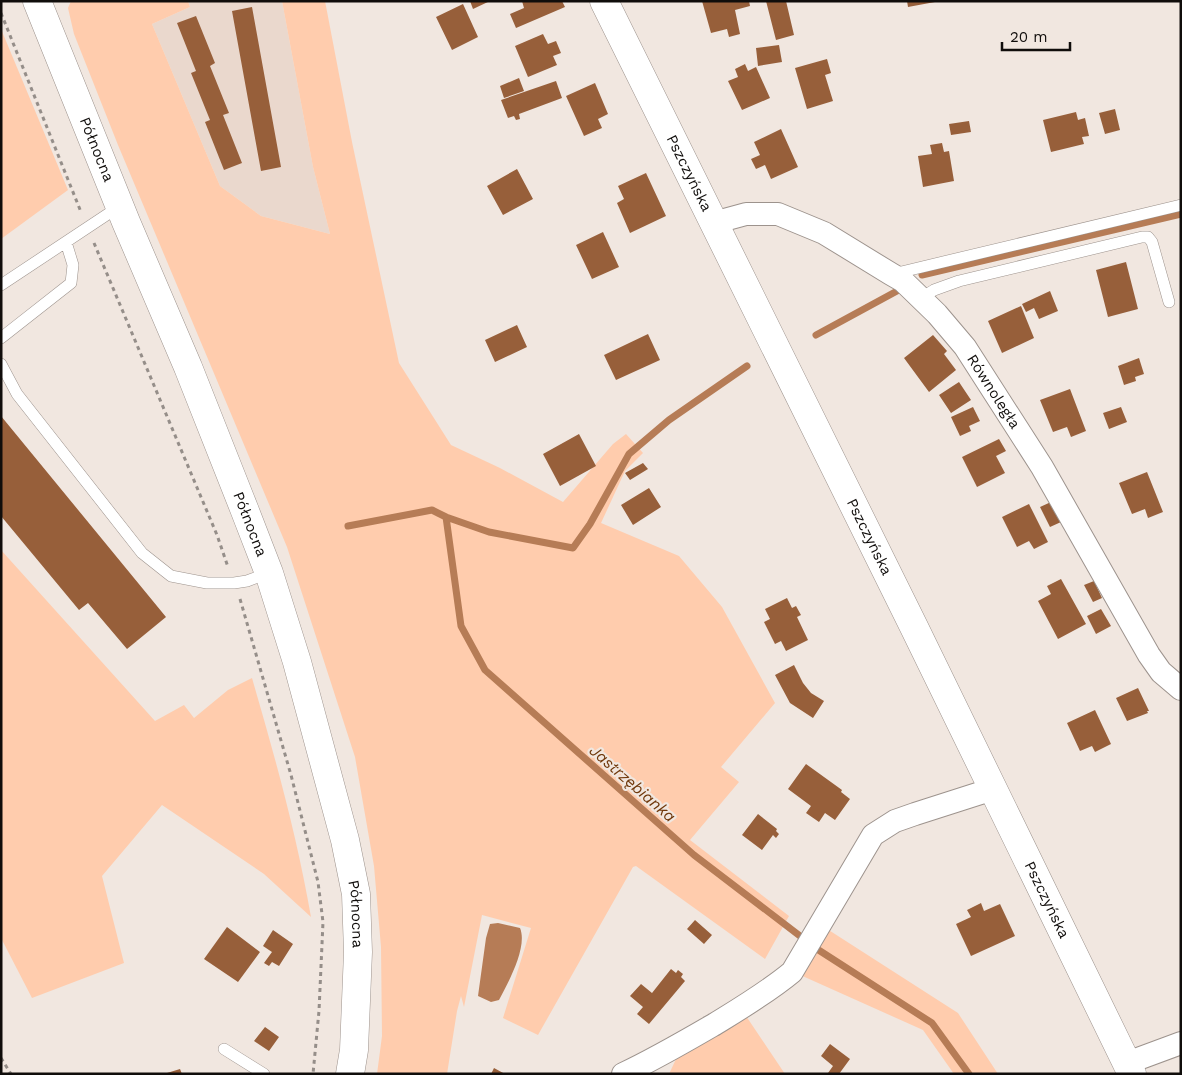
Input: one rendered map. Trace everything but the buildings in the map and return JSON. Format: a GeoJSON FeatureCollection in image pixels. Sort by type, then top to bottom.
{"type":"FeatureCollection","features":[{"type":"Feature","properties":{"kind":"street","name":"Północna"},"geometry":{"type":"LineString","coordinates":[[37,1],[188,367],[269,573],[316,731],[356,894],[358,952],[354,1050],[350,1074]]}},
{"type":"Feature","properties":{"kind":"street","name":"Pszczyńska"},"geometry":{"type":"LineString","coordinates":[[604,1],[914,627],[1130,1069]]}},
{"type":"Feature","properties":{"kind":"street","name":"Równoległa"},"geometry":{"type":"LineString","coordinates":[[713,223],[746,214],[778,214],[824,233],[903,281],[921,298],[965,347],[1042,467],[1149,655],[1161,672],[1181,689]]}},
{"type":"Feature","properties":{"kind":"street"},"geometry":{"type":"LineString","coordinates":[[623,1074],[655,1059],[731,1014],[792,972],[873,835],[895,821],[993,790]]}},
{"type":"Feature","properties":{"kind":"street"},"geometry":{"type":"LineString","coordinates":[[1130,1069],[1181,1043]]}},
{"type":"Feature","properties":{"kind":"lane"},"geometry":{"type":"LineString","coordinates":[[891,274],[1181,205]]}},
{"type":"Feature","properties":{"kind":"lane"},"geometry":{"type":"LineString","coordinates":[[1,285],[120,206]]}},
{"type":"Feature","properties":{"kind":"lane"},"geometry":{"type":"LineString","coordinates":[[921,298],[934,290],[959,281],[1148,237],[1152,242],[1169,302]]}},
{"type":"Feature","properties":{"kind":"lane"},"geometry":{"type":"LineString","coordinates":[[1,338],[71,283],[74,265],[66,242]]}},
{"type":"Feature","properties":{"kind":"lane"},"geometry":{"type":"LineString","coordinates":[[1,364],[17,394],[142,553],[171,576],[207,583],[234,583],[247,581],[269,573]]}},
{"type":"Feature","properties":{"kind":"lane"},"geometry":{"type":"LineString","coordinates":[[224,1050],[264,1074]]}},
{"type":"Feature","properties":{"kind":"path"},"geometry":{"type":"LineString","coordinates":[[1,13],[87,227],[217,535],[242,606],[291,775],[318,882],[323,922],[319,1012],[313,1074]]}},
{"type":"Feature","properties":{"kind":"path"},"geometry":{"type":"LineString","coordinates":[[1,1058],[11,1074]]}},
{"type":"Feature","properties":{"kind":"shaded area"},"geometry":{"type":"Polygon","coordinates":[[[71,1],[188,1],[190,7],[152,24],[220,186],[261,216],[330,234],[313,167],[282,1],[325,1],[352,142],[399,363],[451,445],[500,468],[563,502],[613,444],[626,434],[643,453],[625,471],[601,523],[679,556],[722,607],[775,703],[721,767],[739,782],[690,840],[789,916],[765,959],[636,866],[633,867],[538,1035],[503,1018],[531,928],[482,915],[464,1007],[461,996],[457,1011],[447,1074],[377,1074],[382,1036],[381,947],[374,866],[355,757],[287,547],[118,145],[74,34],[68,8],[71,1]]]}},
{"type":"Feature","properties":{"kind":"shaded area"},"geometry":{"type":"Polygon","coordinates":[[[188,1],[282,1],[313,167],[330,234],[261,216],[220,186],[152,24],[190,7],[188,1]]]}},
{"type":"Feature","properties":{"kind":"shaded area"},"geometry":{"type":"Polygon","coordinates":[[[1,29],[68,190],[1,239],[1,29]]]}},
{"type":"Feature","properties":{"kind":"shaded area"},"geometry":{"type":"Polygon","coordinates":[[[1,550],[155,721],[184,705],[194,718],[228,690],[252,678],[285,797],[311,917],[264,874],[162,805],[102,876],[124,963],[32,998],[1,938],[1,550]]]}},
{"type":"Feature","properties":{"kind":"shaded area"},"geometry":{"type":"Polygon","coordinates":[[[498,923],[520,928],[522,936],[516,965],[499,1000],[491,1002],[478,996],[486,938],[490,924],[498,923]]]}},
{"type":"Feature","properties":{"kind":"shaded area"},"geometry":{"type":"Polygon","coordinates":[[[824,927],[958,1013],[998,1074],[954,1074],[923,1030],[798,974],[824,927]]]}},
{"type":"Feature","properties":{"kind":"shaded area"},"geometry":{"type":"Polygon","coordinates":[[[744,1013],[785,1074],[669,1074],[677,1057],[744,1013]]]}},
{"type":"Feature","properties":{"kind":"waterway"},"geometry":{"type":"LineString","coordinates":[[922,275],[1181,214]]}},
{"type":"Feature","properties":{"kind":"waterway"},"geometry":{"type":"LineString","coordinates":[[816,335],[897,291]]}},
{"type":"Feature","properties":{"kind":"waterway"},"geometry":{"type":"LineString","coordinates":[[446,517],[489,532],[573,548],[590,524],[629,454],[669,420],[747,366]]}},
{"type":"Feature","properties":{"kind":"waterway","name":"Jastrzębianka"},"geometry":{"type":"LineString","coordinates":[[348,526],[432,510],[446,517],[461,626],[485,670],[694,855],[817,949],[932,1023],[969,1074]]}}]}
